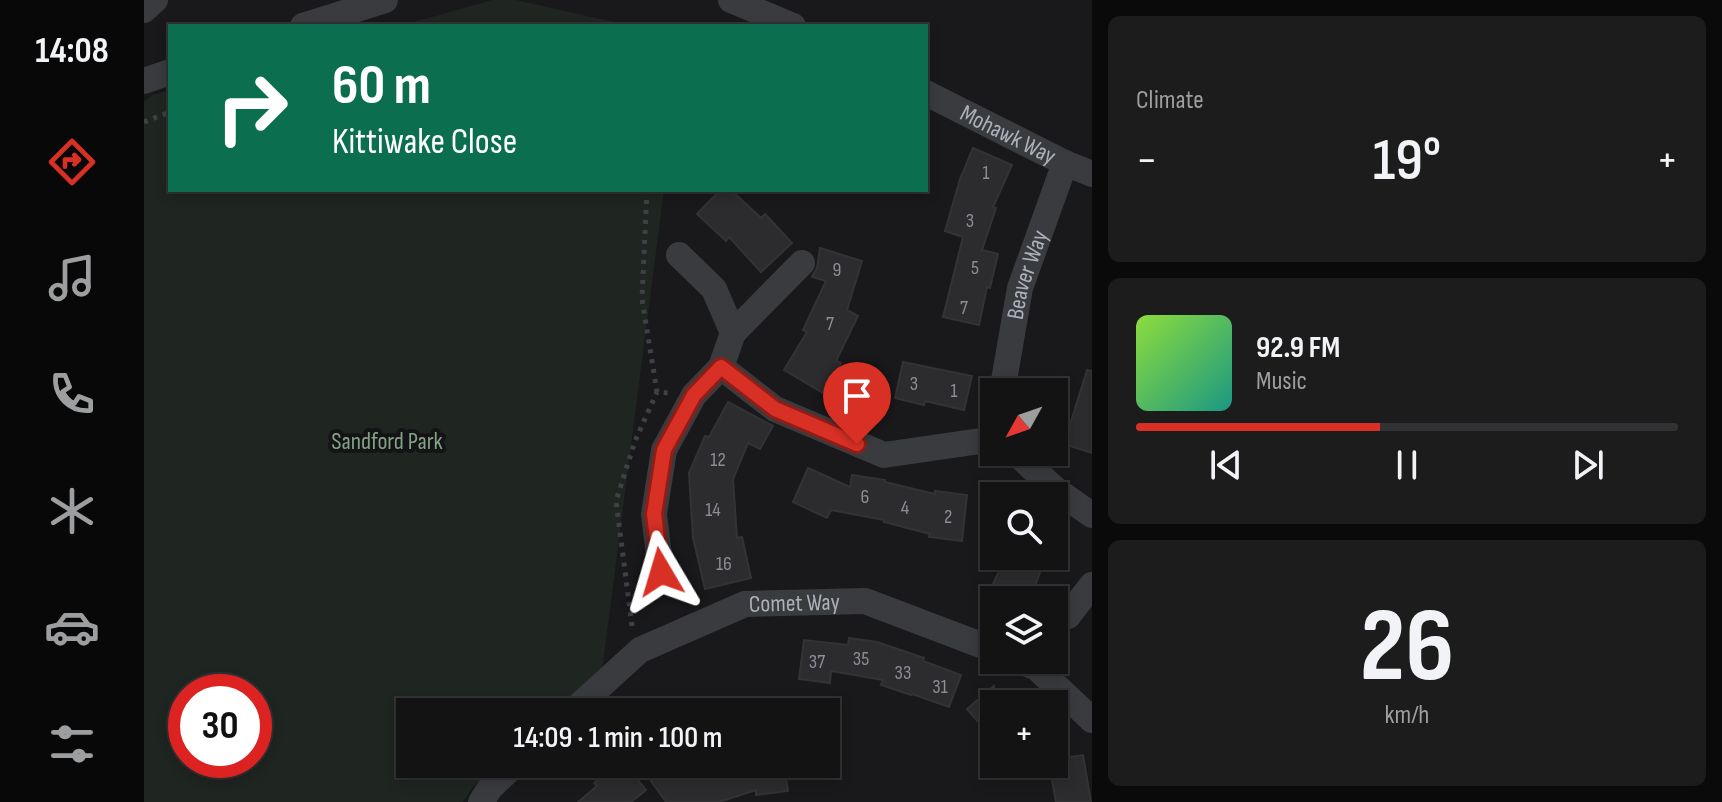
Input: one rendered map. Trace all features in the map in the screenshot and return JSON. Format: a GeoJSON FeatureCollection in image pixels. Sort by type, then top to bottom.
{"type":"FeatureCollection","features":[{"type":"Feature","properties":{"kind":"street"},"geometry":{"type":"LineString","coordinates":[[144,10],[155,0]]}},
{"type":"Feature","properties":{"kind":"street"},"geometry":{"type":"LineString","coordinates":[[311,16],[385,0]]}},
{"type":"Feature","properties":{"kind":"street"},"geometry":{"type":"LineString","coordinates":[[731,0],[788,24]]}},
{"type":"Feature","properties":{"kind":"street"},"geometry":{"type":"LineString","coordinates":[[144,81],[168,73]]}},
{"type":"Feature","properties":{"kind":"street","name":"Mohawk Way"},"geometry":{"type":"LineString","coordinates":[[928,94],[1092,174]]}},
{"type":"Feature","properties":{"kind":"street","name":"Beaver Way"},"geometry":{"type":"LineString","coordinates":[[1004,378],[1020,288],[1065,163]]}},
{"type":"Feature","properties":{"kind":"street"},"geometry":{"type":"LineString","coordinates":[[679,255],[714,289],[733,333]]}},
{"type":"Feature","properties":{"kind":"street"},"geometry":{"type":"LineString","coordinates":[[661,572],[654,514],[664,450],[694,395],[721,367],[733,333],[802,263]]}},
{"type":"Feature","properties":{"kind":"street"},"geometry":{"type":"LineString","coordinates":[[721,367],[775,409],[884,455],[980,441]]}},
{"type":"Feature","properties":{"kind":"street"},"geometry":{"type":"LineString","coordinates":[[1030,466],[1056,490],[1092,515]]}},
{"type":"Feature","properties":{"kind":"street"},"geometry":{"type":"LineString","coordinates":[[1068,616],[1092,585]]}},
{"type":"Feature","properties":{"kind":"street","name":"Comet Way"},"geometry":{"type":"LineString","coordinates":[[587,698],[640,650],[745,604],[865,601],[980,645]]}},
{"type":"Feature","properties":{"kind":"street"},"geometry":{"type":"LineString","coordinates":[[1043,674],[1092,720]]}},
{"type":"Feature","properties":{"kind":"street"},"geometry":{"type":"LineString","coordinates":[[481,802],[500,778]]}},
{"type":"Feature","properties":{"kind":"path"},"geometry":{"type":"LineString","coordinates":[[144,122],[168,113]]}},
{"type":"Feature","properties":{"kind":"path"},"geometry":{"type":"LineString","coordinates":[[647,192],[642,299],[657,392],[694,395]]}},
{"type":"Feature","properties":{"kind":"green space"},"geometry":{"type":"Polygon","coordinates":[[[492,0],[516,0],[623,24],[407,24],[492,0]]]}},
{"type":"Feature","properties":{"kind":"green space","name":"Sandford Park"},"geometry":{"type":"Polygon","coordinates":[[[168,91],[168,192],[664,192],[602,671],[572,698],[396,698],[396,778],[483,778],[463,802],[144,802],[144,102],[153,95],[168,91]]]}},
{"type":"Feature","properties":{"kind":"building"},"geometry":{"type":"Polygon","coordinates":[[[973,148],[1012,165],[993,207],[996,208],[982,250],[998,254],[979,325],[943,317],[963,237],[945,231],[960,179],[973,148]]]}},
{"type":"Feature","properties":{"kind":"building"},"geometry":{"type":"Polygon","coordinates":[[[718,192],[733,192],[761,218],[765,214],[792,243],[761,272],[729,237],[726,241],[697,214],[718,192]]]}},
{"type":"Feature","properties":{"kind":"building"},"geometry":{"type":"Polygon","coordinates":[[[820,248],[862,261],[847,310],[858,316],[836,361],[841,363],[823,393],[784,370],[807,332],[803,330],[826,281],[812,277],[817,268],[820,248]]]}},
{"type":"Feature","properties":{"kind":"building"},"geometry":{"type":"Polygon","coordinates":[[[903,362],[972,376],[964,410],[895,398],[903,362]]]}},
{"type":"Feature","properties":{"kind":"building"},"geometry":{"type":"Polygon","coordinates":[[[1087,370],[1092,371],[1092,453],[1068,445],[1068,431],[1087,370]]]}},
{"type":"Feature","properties":{"kind":"building"},"geometry":{"type":"Polygon","coordinates":[[[728,402],[773,426],[760,449],[748,443],[733,479],[737,538],[742,537],[751,578],[705,589],[693,538],[689,473],[705,436],[709,437],[728,402]]]}},
{"type":"Feature","properties":{"kind":"building"},"geometry":{"type":"Polygon","coordinates":[[[808,468],[850,487],[852,475],[885,480],[935,494],[935,491],[967,495],[962,541],[929,537],[930,534],[884,520],[831,510],[827,518],[793,502],[808,468]]]}},
{"type":"Feature","properties":{"kind":"building"},"geometry":{"type":"Polygon","coordinates":[[[1000,570],[1041,570],[1035,586],[992,586],[1000,570]]]}},
{"type":"Feature","properties":{"kind":"building"},"geometry":{"type":"Polygon","coordinates":[[[849,638],[877,642],[961,675],[949,707],[881,685],[883,680],[831,671],[830,683],[799,679],[804,640],[848,645],[849,638]]]}},
{"type":"Feature","properties":{"kind":"building"},"geometry":{"type":"Polygon","coordinates":[[[980,698],[980,724],[967,709],[980,698]]]}},
{"type":"Feature","properties":{"kind":"building"},"geometry":{"type":"Polygon","coordinates":[[[1083,755],[1091,802],[1056,802],[1052,778],[1068,778],[1068,757],[1083,755]]]}},
{"type":"Feature","properties":{"kind":"building"},"geometry":{"type":"Polygon","coordinates":[[[600,778],[636,778],[646,790],[631,802],[578,802],[597,786],[594,783],[600,778]]]}},
{"type":"Feature","properties":{"kind":"building"},"geometry":{"type":"Polygon","coordinates":[[[655,778],[786,778],[788,791],[756,795],[756,790],[719,802],[666,802],[651,781],[655,778]]]}},
{"type":"Feature","properties":{"kind":"route"},"geometry":{"type":"LineString","coordinates":[[661,572],[654,514],[664,450],[694,395],[721,367],[775,409],[857,444]]}}]}
